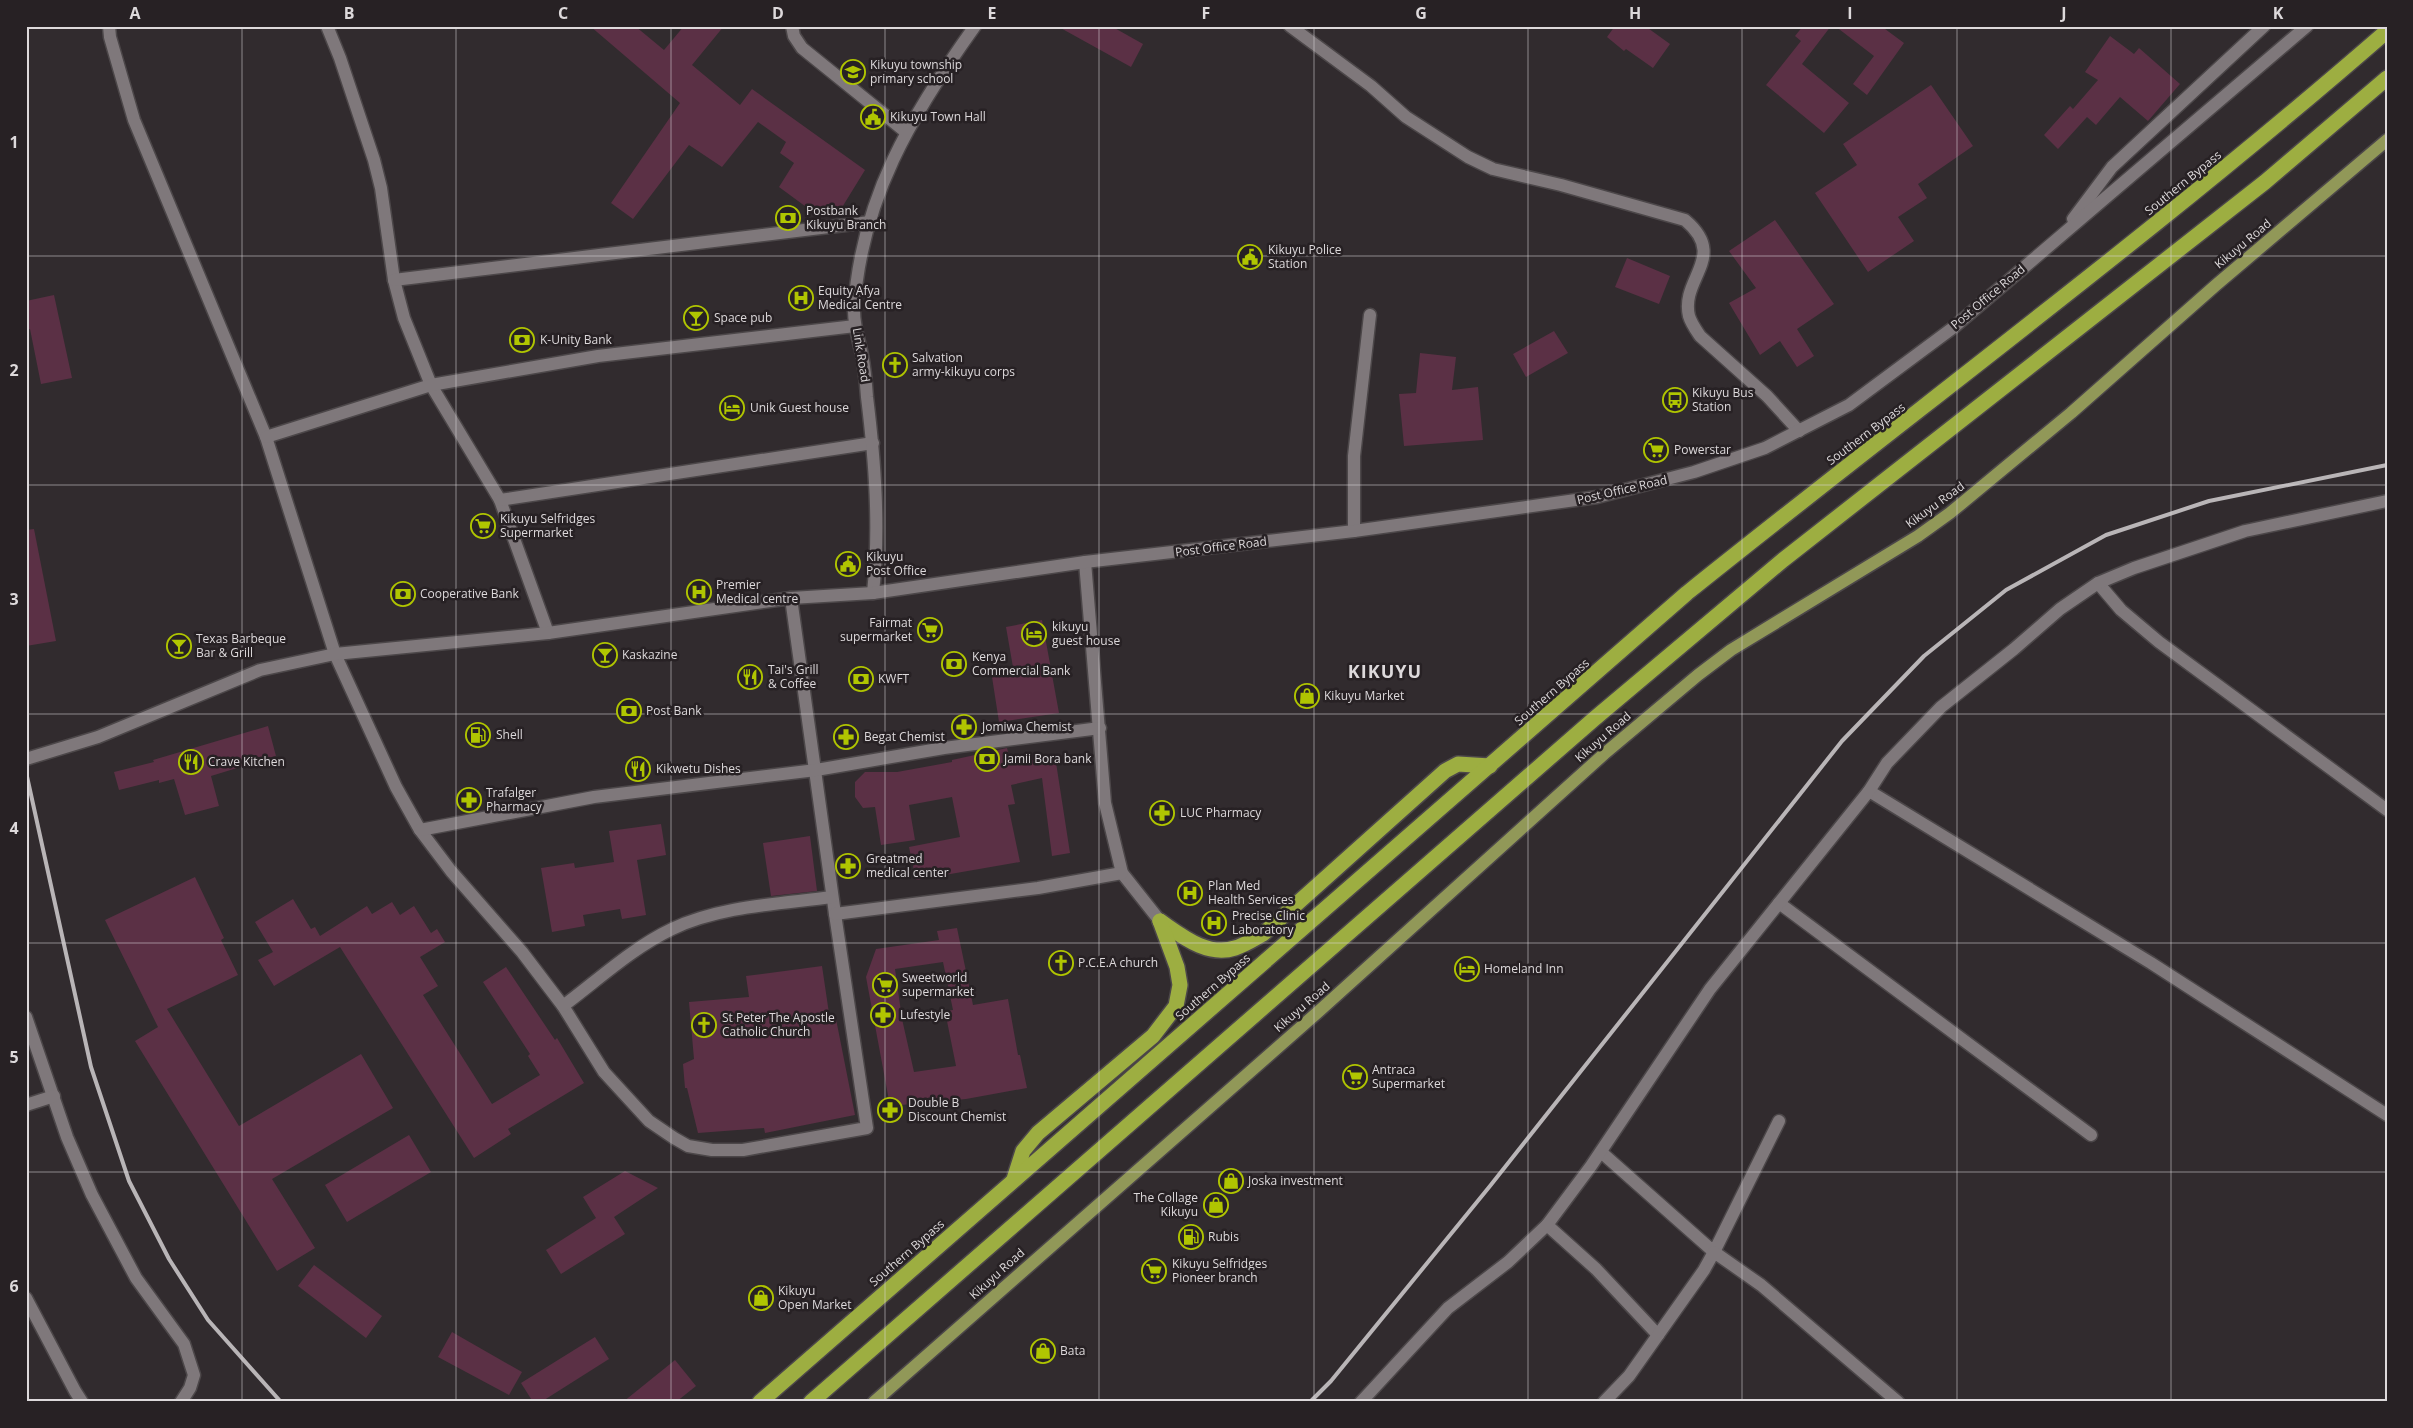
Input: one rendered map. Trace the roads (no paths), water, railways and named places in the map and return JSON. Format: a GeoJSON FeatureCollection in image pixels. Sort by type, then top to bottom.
{"type":"FeatureCollection","features":[{"type":"Feature","properties":{"kind":"highway","name":"Southern Bypass"},"geometry":{"type":"LineString","coordinates":[[760,1402],[1687,593],[1800,502],[1914,416],[2273,130],[2387,32]]}},
{"type":"Feature","properties":{"kind":"highway"},"geometry":{"type":"LineString","coordinates":[[811,1402],[1594,719],[1776,566],[2265,182],[2387,78]]}},
{"type":"Feature","properties":{"kind":"highway"},"geometry":{"type":"LineString","coordinates":[[1160,921],[1198,945],[1223,951],[1236,948],[1263,934],[1445,771],[1458,764],[1490,766]]}},
{"type":"Feature","properties":{"kind":"highway"},"geometry":{"type":"LineString","coordinates":[[1013,1181],[1023,1151],[1038,1132],[1154,1036],[1176,1006],[1180,985],[1177,967],[1160,921]]}},
{"type":"Feature","properties":{"kind":"main road","name":"Kikuyu Road"},"geometry":{"type":"LineString","coordinates":[[874,1402],[1318,1012],[1604,754],[1698,674],[1732,650],[1918,536],[1950,513],[2071,413],[2216,285],[2387,140]]}},
{"type":"Feature","properties":{"kind":"street"},"geometry":{"type":"LineString","coordinates":[[109,26],[110,37],[134,120],[266,437],[336,654],[396,787],[420,830],[451,871],[522,952],[563,1006],[604,1072],[649,1121],[688,1146],[712,1150],[743,1150],[867,1128],[834,914],[816,770],[791,598]]}},
{"type":"Feature","properties":{"kind":"street"},"geometry":{"type":"LineString","coordinates":[[327,26],[340,58],[374,160],[381,188],[394,280],[404,318],[431,385],[500,500],[548,633]]}},
{"type":"Feature","properties":{"kind":"street"},"geometry":{"type":"LineString","coordinates":[[792,26],[794,36],[802,48],[906,132]]}},
{"type":"Feature","properties":{"kind":"street","name":"Link Road"},"geometry":{"type":"LineString","coordinates":[[873,593],[876,559],[873,443],[854,312],[862,250],[882,181],[906,132],[941,73],[975,26]]}},
{"type":"Feature","properties":{"kind":"street"},"geometry":{"type":"LineString","coordinates":[[1290,26],[1370,86],[1406,117],[1468,157],[1493,169],[1685,220],[1694,228],[1703,241],[1704,251],[1688,306],[1693,325],[1700,336],[1767,396],[1799,431]]}},
{"type":"Feature","properties":{"kind":"street"},"geometry":{"type":"LineString","coordinates":[[2058,239],[2112,167],[2264,26]]}},
{"type":"Feature","properties":{"kind":"street","name":"Post Office Road"},"geometry":{"type":"LineString","coordinates":[[26,759],[98,737],[260,670],[336,654],[548,633],[791,598],[873,593],[1085,562],[1354,531],[1597,497],[1694,472],[1765,448],[1799,431],[1849,404],[1901,367],[1954,327],[2307,26]]}},
{"type":"Feature","properties":{"kind":"street"},"geometry":{"type":"LineString","coordinates":[[394,280],[870,222]]}},
{"type":"Feature","properties":{"kind":"street"},"geometry":{"type":"LineString","coordinates":[[1354,531],[1354,456],[1370,315]]}},
{"type":"Feature","properties":{"kind":"street"},"geometry":{"type":"LineString","coordinates":[[266,437],[431,385],[598,356],[856,326]]}},
{"type":"Feature","properties":{"kind":"street"},"geometry":{"type":"LineString","coordinates":[[500,500],[873,443]]}},
{"type":"Feature","properties":{"kind":"street"},"geometry":{"type":"LineString","coordinates":[[1361,1402],[1448,1308],[1508,1262],[1546,1225],[1601,1152],[1664,1059],[1689,1018],[1869,791],[1887,762],[1941,707],[2014,649],[2060,609],[2098,583],[2134,568],[2246,531],[2387,501]]}},
{"type":"Feature","properties":{"kind":"street"},"geometry":{"type":"LineString","coordinates":[[1085,562],[1105,803],[1122,873],[1160,921]]}},
{"type":"Feature","properties":{"kind":"street"},"geometry":{"type":"LineString","coordinates":[[2098,583],[2121,610],[2159,642],[2387,810]]}},
{"type":"Feature","properties":{"kind":"street"},"geometry":{"type":"LineString","coordinates":[[420,830],[594,797],[816,770],[944,748],[1100,728]]}},
{"type":"Feature","properties":{"kind":"street"},"geometry":{"type":"LineString","coordinates":[[1869,791],[2151,963],[2387,1115]]}},
{"type":"Feature","properties":{"kind":"street"},"geometry":{"type":"LineString","coordinates":[[834,914],[1038,888],[1122,873]]}},
{"type":"Feature","properties":{"kind":"street"},"geometry":{"type":"LineString","coordinates":[[563,1006],[638,949],[672,929],[710,916],[832,897]]}},
{"type":"Feature","properties":{"kind":"street"},"geometry":{"type":"LineString","coordinates":[[1779,903],[2091,1135]]}},
{"type":"Feature","properties":{"kind":"street"},"geometry":{"type":"LineString","coordinates":[[26,1017],[67,1137],[92,1195],[136,1278],[184,1344],[194,1375],[190,1388],[181,1402]]}},
{"type":"Feature","properties":{"kind":"street"},"geometry":{"type":"LineString","coordinates":[[26,1105],[54,1096]]}},
{"type":"Feature","properties":{"kind":"street"},"geometry":{"type":"LineString","coordinates":[[1604,1402],[1629,1376],[1714,1252],[1779,1121]]}},
{"type":"Feature","properties":{"kind":"street"},"geometry":{"type":"LineString","coordinates":[[1601,1152],[1714,1252],[1761,1285],[1898,1402]]}},
{"type":"Feature","properties":{"kind":"street"},"geometry":{"type":"LineString","coordinates":[[1546,1225],[1596,1270],[1658,1335]]}},
{"type":"Feature","properties":{"kind":"street"},"geometry":{"type":"LineString","coordinates":[[26,1298],[82,1402]]}},
{"type":"Feature","properties":{"kind":"railway"},"geometry":{"type":"LineString","coordinates":[[1310,1402],[1331,1381],[1490,1186],[1842,741],[1924,656],[2006,590],[2106,535],[2209,501],[2387,465]]}},
{"type":"Feature","properties":{"kind":"railway"},"geometry":{"type":"LineString","coordinates":[[26,772],[91,1067],[129,1181],[169,1259],[208,1320],[281,1402]]}},
{"type":"Feature","properties":{"kind":"place","name":"Kikuyu township primary school"},"geometry":{"type":"Point","coordinates":[853,72]}},
{"type":"Feature","properties":{"kind":"place","name":"Kikuyu Town Hall"},"geometry":{"type":"Point","coordinates":[873,117]}},
{"type":"Feature","properties":{"kind":"place","name":"Postbank Kikuyu Branch"},"geometry":{"type":"Point","coordinates":[788,218]}},
{"type":"Feature","properties":{"kind":"place","name":"Kikuyu Police Station"},"geometry":{"type":"Point","coordinates":[1250,257]}},
{"type":"Feature","properties":{"kind":"place","name":"Equity Afya Medical Centre"},"geometry":{"type":"Point","coordinates":[801,298]}},
{"type":"Feature","properties":{"kind":"place","name":"Space pub"},"geometry":{"type":"Point","coordinates":[696,318]}},
{"type":"Feature","properties":{"kind":"place","name":"K-Unity Bank"},"geometry":{"type":"Point","coordinates":[522,340]}},
{"type":"Feature","properties":{"kind":"place","name":"Salvation army-kikuyu corps"},"geometry":{"type":"Point","coordinates":[895,365]}},
{"type":"Feature","properties":{"kind":"place","name":"Kikuyu Bus Station"},"geometry":{"type":"Point","coordinates":[1675,400]}},
{"type":"Feature","properties":{"kind":"place","name":"Unik Guest house"},"geometry":{"type":"Point","coordinates":[732,408]}},
{"type":"Feature","properties":{"kind":"place","name":"Powerstar"},"geometry":{"type":"Point","coordinates":[1656,450]}},
{"type":"Feature","properties":{"kind":"place","name":"Kikuyu Selfridges Supermarket"},"geometry":{"type":"Point","coordinates":[483,526]}},
{"type":"Feature","properties":{"kind":"place","name":"Kikuyu Post Office"},"geometry":{"type":"Point","coordinates":[848,564]}},
{"type":"Feature","properties":{"kind":"place","name":"Premier Medical centre"},"geometry":{"type":"Point","coordinates":[699,592]}},
{"type":"Feature","properties":{"kind":"place","name":"Cooperative Bank"},"geometry":{"type":"Point","coordinates":[403,594]}},
{"type":"Feature","properties":{"kind":"place","name":"Fairmat supermarket"},"geometry":{"type":"Point","coordinates":[930,630]}},
{"type":"Feature","properties":{"kind":"place","name":"kikuyu guest house"},"geometry":{"type":"Point","coordinates":[1034,634]}},
{"type":"Feature","properties":{"kind":"place","name":"Texas Barbeque Bar & Grill"},"geometry":{"type":"Point","coordinates":[179,646]}},
{"type":"Feature","properties":{"kind":"place","name":"Kaskazine"},"geometry":{"type":"Point","coordinates":[605,655]}},
{"type":"Feature","properties":{"kind":"place","name":"Kenya Commercial Bank"},"geometry":{"type":"Point","coordinates":[954,664]}},
{"type":"Feature","properties":{"kind":"place","name":"Tai's Grill & Coffee"},"geometry":{"type":"Point","coordinates":[750,677]}},
{"type":"Feature","properties":{"kind":"place","name":"KWFT"},"geometry":{"type":"Point","coordinates":[861,679]}},
{"type":"Feature","properties":{"kind":"place","name":"Kikuyu Market"},"geometry":{"type":"Point","coordinates":[1307,696]}},
{"type":"Feature","properties":{"kind":"place","name":"Post Bank"},"geometry":{"type":"Point","coordinates":[629,711]}},
{"type":"Feature","properties":{"kind":"place","name":"Jomiwa Chemist"},"geometry":{"type":"Point","coordinates":[964,727]}},
{"type":"Feature","properties":{"kind":"place","name":"Shell"},"geometry":{"type":"Point","coordinates":[478,735]}},
{"type":"Feature","properties":{"kind":"place","name":"Begat Chemist"},"geometry":{"type":"Point","coordinates":[846,737]}},
{"type":"Feature","properties":{"kind":"place","name":"Jamii Bora bank"},"geometry":{"type":"Point","coordinates":[987,759]}},
{"type":"Feature","properties":{"kind":"place","name":"Crave Kitchen"},"geometry":{"type":"Point","coordinates":[191,762]}},
{"type":"Feature","properties":{"kind":"place","name":"Kikwetu Dishes"},"geometry":{"type":"Point","coordinates":[638,769]}},
{"type":"Feature","properties":{"kind":"place","name":"Trafalger Pharmacy"},"geometry":{"type":"Point","coordinates":[469,800]}},
{"type":"Feature","properties":{"kind":"place","name":"LUC Pharmacy"},"geometry":{"type":"Point","coordinates":[1162,813]}},
{"type":"Feature","properties":{"kind":"place","name":"Greatmed medical center"},"geometry":{"type":"Point","coordinates":[848,866]}},
{"type":"Feature","properties":{"kind":"place","name":"Plan Med Health Services"},"geometry":{"type":"Point","coordinates":[1190,893]}},
{"type":"Feature","properties":{"kind":"place","name":"Precise Clinic Laboratory"},"geometry":{"type":"Point","coordinates":[1214,923]}},
{"type":"Feature","properties":{"kind":"place","name":"P.C.E.A church"},"geometry":{"type":"Point","coordinates":[1061,963]}},
{"type":"Feature","properties":{"kind":"place","name":"Homeland Inn"},"geometry":{"type":"Point","coordinates":[1467,969]}},
{"type":"Feature","properties":{"kind":"place","name":"Sweetworld supermarket"},"geometry":{"type":"Point","coordinates":[885,985]}},
{"type":"Feature","properties":{"kind":"place","name":"Lufestyle"},"geometry":{"type":"Point","coordinates":[883,1015]}},
{"type":"Feature","properties":{"kind":"place","name":"St Peter The Apostle Catholic Church"},"geometry":{"type":"Point","coordinates":[704,1025]}},
{"type":"Feature","properties":{"kind":"place","name":"Antraca Supermarket"},"geometry":{"type":"Point","coordinates":[1355,1077]}},
{"type":"Feature","properties":{"kind":"place","name":"Double B Discount Chemist"},"geometry":{"type":"Point","coordinates":[890,1110]}},
{"type":"Feature","properties":{"kind":"place","name":"Joska investment"},"geometry":{"type":"Point","coordinates":[1231,1181]}},
{"type":"Feature","properties":{"kind":"place","name":"The Collage Kikuyu"},"geometry":{"type":"Point","coordinates":[1216,1205]}},
{"type":"Feature","properties":{"kind":"place","name":"Rubis"},"geometry":{"type":"Point","coordinates":[1191,1237]}},
{"type":"Feature","properties":{"kind":"place","name":"Kikuyu Selfridges Pioneer branch"},"geometry":{"type":"Point","coordinates":[1154,1271]}},
{"type":"Feature","properties":{"kind":"place","name":"Kikuyu Open Market"},"geometry":{"type":"Point","coordinates":[761,1298]}},
{"type":"Feature","properties":{"kind":"place","name":"Bata"},"geometry":{"type":"Point","coordinates":[1043,1351]}},
{"type":"Feature","properties":{"kind":"district","name":"KIKUYU"},"geometry":{"type":"Point","coordinates":[1385,672]}}]}
